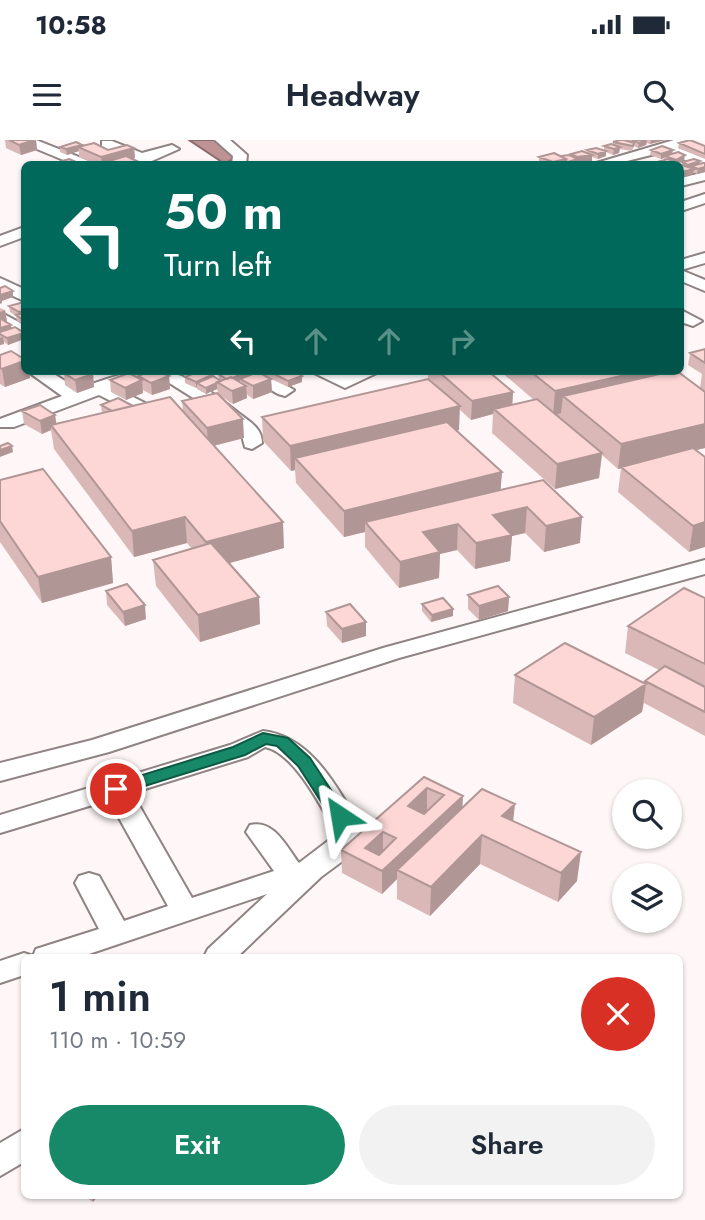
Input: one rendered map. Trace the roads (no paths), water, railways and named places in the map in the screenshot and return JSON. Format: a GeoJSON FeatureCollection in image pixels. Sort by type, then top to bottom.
{"type":"FeatureCollection","features":[{"type":"Feature","properties":{"kind":"street"},"geometry":{"type":"LineString","coordinates":[[222,140],[240,155],[239,161]]}},
{"type":"Feature","properties":{"kind":"street"},"geometry":{"type":"LineString","coordinates":[[612,161],[683,142]]}},
{"type":"Feature","properties":{"kind":"street"},"geometry":{"type":"LineString","coordinates":[[37,144],[77,161]]}},
{"type":"Feature","properties":{"kind":"street"},"geometry":{"type":"LineString","coordinates":[[107,144],[146,161]]}},
{"type":"Feature","properties":{"kind":"street"},"geometry":{"type":"LineString","coordinates":[[664,147],[705,163]]}},
{"type":"Feature","properties":{"kind":"street"},"geometry":{"type":"LineString","coordinates":[[150,161],[172,149]]}},
{"type":"Feature","properties":{"kind":"street"},"geometry":{"type":"LineString","coordinates":[[623,158],[630,161]]}},
{"type":"Feature","properties":{"kind":"street"},"geometry":{"type":"LineString","coordinates":[[684,181],[705,177]]}},
{"type":"Feature","properties":{"kind":"street"},"geometry":{"type":"LineString","coordinates":[[684,206],[705,198]]}},
{"type":"Feature","properties":{"kind":"street"},"geometry":{"type":"LineString","coordinates":[[0,241],[21,233]]}},
{"type":"Feature","properties":{"kind":"street"},"geometry":{"type":"LineString","coordinates":[[684,264],[705,258]]}},
{"type":"Feature","properties":{"kind":"street"},"geometry":{"type":"LineString","coordinates":[[684,276],[705,286]]}},
{"type":"Feature","properties":{"kind":"street"},"geometry":{"type":"LineString","coordinates":[[0,283],[21,296]]}},
{"type":"Feature","properties":{"kind":"street"},"geometry":{"type":"LineString","coordinates":[[0,308],[21,299]]}},
{"type":"Feature","properties":{"kind":"street"},"geometry":{"type":"LineString","coordinates":[[0,317],[21,329]]}},
{"type":"Feature","properties":{"kind":"street"},"geometry":{"type":"LineString","coordinates":[[43,375],[78,397]]}},
{"type":"Feature","properties":{"kind":"street"},"geometry":{"type":"LineString","coordinates":[[7,423],[134,375]]}},
{"type":"Feature","properties":{"kind":"street"},"geometry":{"type":"LineString","coordinates":[[168,375],[213,402],[252,434],[252,443]]}},
{"type":"Feature","properties":{"kind":"street"},"geometry":{"type":"LineString","coordinates":[[256,375],[285,390]]}},
{"type":"Feature","properties":{"kind":"street"},"geometry":{"type":"LineString","coordinates":[[328,375],[345,382],[362,375]]}},
{"type":"Feature","properties":{"kind":"street"},"geometry":{"type":"LineString","coordinates":[[100,388],[152,414]]}},
{"type":"Feature","properties":{"kind":"street"},"geometry":{"type":"LineString","coordinates":[[48,408],[68,419]]}},
{"type":"Feature","properties":{"kind":"street"},"geometry":{"type":"LineString","coordinates":[[0,772],[112,742],[390,653],[705,567]]}},
{"type":"Feature","properties":{"kind":"street"},"geometry":{"type":"LineString","coordinates":[[0,824],[239,751],[263,739],[282,742],[304,762],[351,834],[342,847],[302,873],[222,954]]}},
{"type":"Feature","properties":{"kind":"street"},"geometry":{"type":"LineString","coordinates":[[116,789],[185,911]]}},
{"type":"Feature","properties":{"kind":"street"},"geometry":{"type":"LineString","coordinates":[[260,832],[302,873]]}},
{"type":"Feature","properties":{"kind":"street"},"geometry":{"type":"LineString","coordinates":[[57,954],[302,873]]}},
{"type":"Feature","properties":{"kind":"street"},"geometry":{"type":"LineString","coordinates":[[89,883],[117,935]]}},
{"type":"Feature","properties":{"kind":"street"},"geometry":{"type":"LineString","coordinates":[[0,972],[21,965]]}}]}
